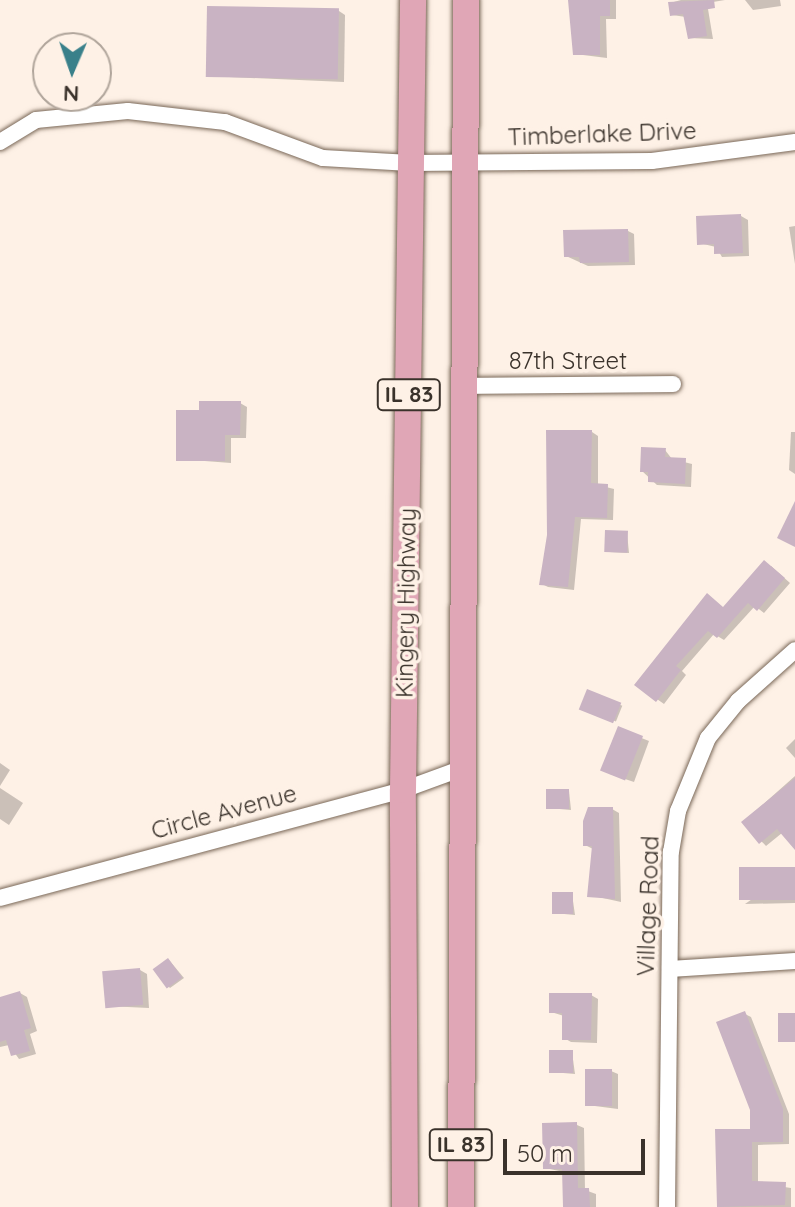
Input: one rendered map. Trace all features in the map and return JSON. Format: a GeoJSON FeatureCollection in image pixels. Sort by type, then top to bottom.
{"type":"FeatureCollection","features":[{"type":"Feature","properties":{"kind":"main road","name":"Kingery Highway"},"geometry":{"type":"LineString","coordinates":[[405,1207],[403,790],[413,0]]}},
{"type":"Feature","properties":{"kind":"main road","name":"IL 83"},"geometry":{"type":"LineString","coordinates":[[461,1207],[460,769],[466,0]]}},
{"type":"Feature","properties":{"kind":"street","name":"Timberlake Drive"},"geometry":{"type":"LineString","coordinates":[[0,142],[36,120],[128,111],[225,122],[323,158],[410,163],[652,161],[795,142]]}},
{"type":"Feature","properties":{"kind":"street","name":"87th Street"},"geometry":{"type":"LineString","coordinates":[[462,386],[673,384]]}},
{"type":"Feature","properties":{"kind":"street","name":"Village Road"},"geometry":{"type":"LineString","coordinates":[[667,1207],[671,852],[685,785],[701,750],[728,713],[795,650]]}},
{"type":"Feature","properties":{"kind":"street","name":"Circle Avenue"},"geometry":{"type":"LineString","coordinates":[[0,898],[403,790],[460,769]]}},
{"type":"Feature","properties":{"kind":"street"},"geometry":{"type":"LineString","coordinates":[[670,969],[795,961]]}},
{"type":"Feature","properties":{"kind":"building"},"geometry":{"type":"Polygon","coordinates":[[[568,0],[610,0],[610,16],[600,16],[600,55],[573,55],[568,0]]]}},
{"type":"Feature","properties":{"kind":"building"},"geometry":{"type":"Polygon","coordinates":[[[714,0],[715,8],[703,10],[707,36],[688,39],[683,14],[670,16],[668,2],[714,0]]]}},
{"type":"Feature","properties":{"kind":"building"},"geometry":{"type":"Polygon","coordinates":[[[207,6],[339,8],[338,79],[206,77],[207,6]]]}},
{"type":"Feature","properties":{"kind":"building"},"geometry":{"type":"Polygon","coordinates":[[[741,214],[743,253],[714,254],[714,244],[697,245],[696,216],[741,214]]]}},
{"type":"Feature","properties":{"kind":"building"},"geometry":{"type":"Polygon","coordinates":[[[628,229],[629,262],[580,263],[579,257],[564,257],[563,230],[628,229]]]}},
{"type":"Feature","properties":{"kind":"building"},"geometry":{"type":"Polygon","coordinates":[[[199,401],[241,401],[240,435],[225,435],[225,461],[176,461],[176,410],[199,410],[199,401]]]}},
{"type":"Feature","properties":{"kind":"building"},"geometry":{"type":"Polygon","coordinates":[[[546,430],[592,430],[591,483],[608,484],[607,518],[575,517],[568,587],[539,585],[547,535],[546,430]]]}},
{"type":"Feature","properties":{"kind":"building"},"geometry":{"type":"Polygon","coordinates":[[[641,447],[666,448],[665,457],[686,458],[685,484],[648,482],[648,472],[640,472],[641,447]]]}},
{"type":"Feature","properties":{"kind":"building"},"geometry":{"type":"Polygon","coordinates":[[[795,501],[795,547],[777,538],[795,501]]]}},
{"type":"Feature","properties":{"kind":"building"},"geometry":{"type":"Polygon","coordinates":[[[605,530],[628,531],[627,553],[604,552],[605,530]]]}},
{"type":"Feature","properties":{"kind":"building"},"geometry":{"type":"Polygon","coordinates":[[[764,560],[785,578],[757,611],[748,603],[717,638],[708,631],[676,666],[681,670],[656,702],[634,685],[707,593],[723,607],[764,560]]]}},
{"type":"Feature","properties":{"kind":"building"},"geometry":{"type":"Polygon","coordinates":[[[587,689],[621,703],[613,723],[579,709],[587,689]]]}},
{"type":"Feature","properties":{"kind":"building"},"geometry":{"type":"Polygon","coordinates":[[[618,726],[643,736],[625,781],[600,771],[618,726]]]}},
{"type":"Feature","properties":{"kind":"building"},"geometry":{"type":"Polygon","coordinates":[[[795,778],[795,850],[777,829],[759,844],[741,822],[795,778]]]}},
{"type":"Feature","properties":{"kind":"building"},"geometry":{"type":"Polygon","coordinates":[[[546,789],[569,789],[569,809],[546,809],[546,789]]]}},
{"type":"Feature","properties":{"kind":"building"},"geometry":{"type":"Polygon","coordinates":[[[588,807],[613,807],[615,899],[587,897],[592,846],[583,846],[583,821],[588,807]]]}},
{"type":"Feature","properties":{"kind":"building"},"geometry":{"type":"Polygon","coordinates":[[[739,867],[795,867],[795,900],[739,900],[739,867]]]}},
{"type":"Feature","properties":{"kind":"building"},"geometry":{"type":"Polygon","coordinates":[[[552,892],[573,892],[573,914],[552,914],[552,892]]]}},
{"type":"Feature","properties":{"kind":"building"},"geometry":{"type":"Polygon","coordinates":[[[168,958],[182,977],[167,989],[153,969],[168,958]]]}},
{"type":"Feature","properties":{"kind":"building"},"geometry":{"type":"Polygon","coordinates":[[[140,968],[143,1005],[105,1008],[102,971],[140,968]]]}},
{"type":"Feature","properties":{"kind":"building"},"geometry":{"type":"Polygon","coordinates":[[[20,991],[31,1028],[24,1030],[30,1051],[11,1056],[6,1040],[0,1042],[0,997],[20,991]]]}},
{"type":"Feature","properties":{"kind":"building"},"geometry":{"type":"Polygon","coordinates":[[[549,993],[592,993],[591,1040],[562,1040],[562,1013],[549,1013],[549,993]]]}},
{"type":"Feature","properties":{"kind":"building"},"geometry":{"type":"Polygon","coordinates":[[[745,1011],[783,1109],[783,1142],[752,1142],[752,1181],[786,1182],[785,1205],[717,1207],[715,1129],[750,1129],[750,1110],[716,1022],[745,1011]]]}},
{"type":"Feature","properties":{"kind":"building"},"geometry":{"type":"Polygon","coordinates":[[[778,1013],[795,1013],[795,1042],[778,1042],[778,1013]]]}},
{"type":"Feature","properties":{"kind":"building"},"geometry":{"type":"Polygon","coordinates":[[[549,1050],[573,1050],[573,1073],[549,1073],[549,1050]]]}},
{"type":"Feature","properties":{"kind":"building"},"geometry":{"type":"Polygon","coordinates":[[[585,1069],[612,1069],[612,1106],[585,1106],[585,1069]]]}},
{"type":"Feature","properties":{"kind":"building"},"geometry":{"type":"Polygon","coordinates":[[[577,1122],[578,1188],[589,1188],[590,1207],[563,1207],[562,1169],[543,1169],[542,1123],[577,1122]]]}}]}
